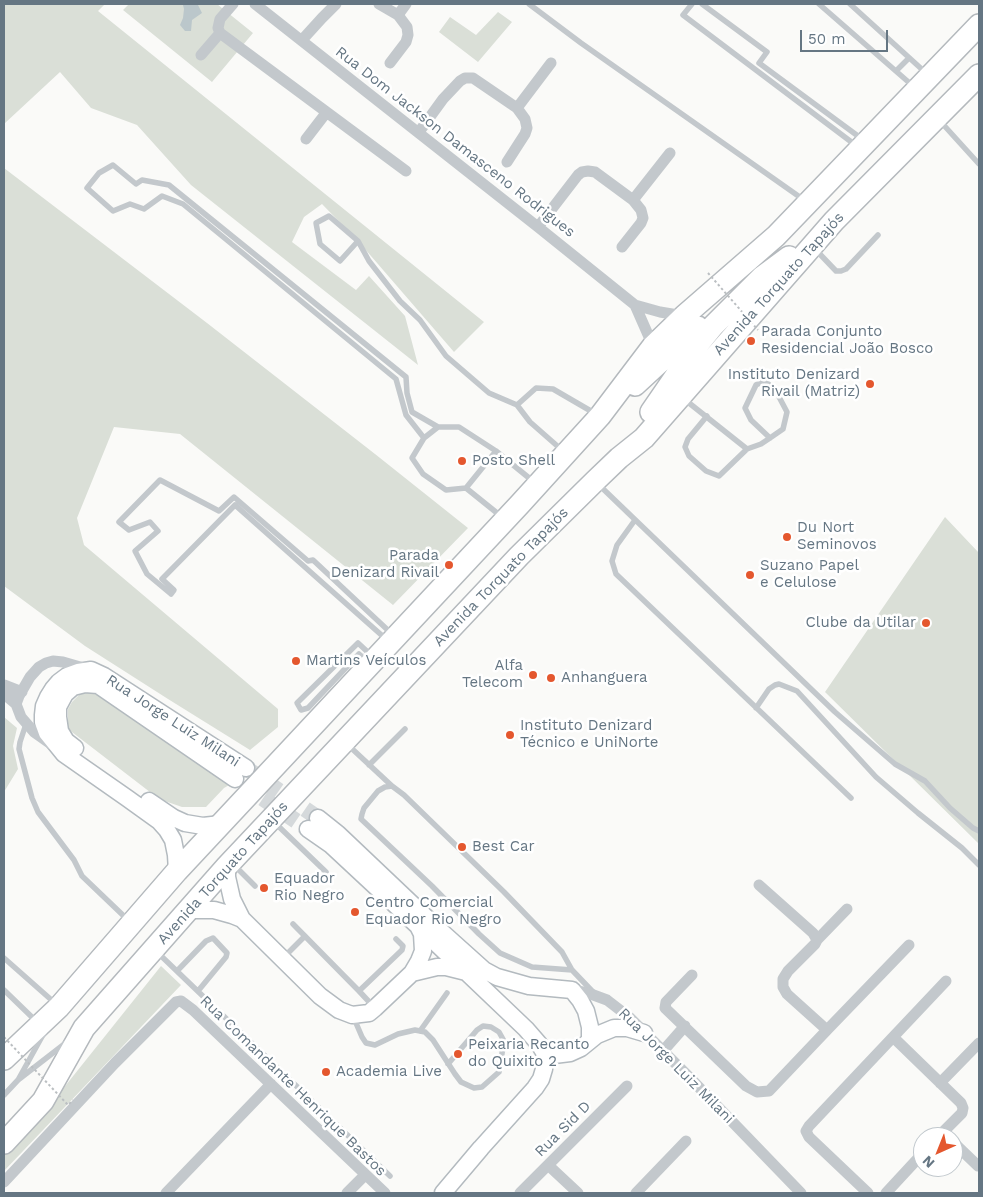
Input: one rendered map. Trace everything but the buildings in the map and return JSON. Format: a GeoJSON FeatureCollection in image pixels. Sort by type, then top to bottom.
{"type":"FeatureCollection","features":[{"type":"Feature","properties":{"kind":"highway"},"geometry":{"type":"LineString","coordinates":[[600,416],[720,306],[776,236],[807,202],[979,25]]}},
{"type":"Feature","properties":{"kind":"highway","name":"Avenida Torquato Tapajós"},"geometry":{"type":"LineString","coordinates":[[4,1143],[43,1101],[84,1028],[229,864],[525,550],[595,481],[644,438],[834,221],[979,75]]}},
{"type":"Feature","properties":{"kind":"highway"},"geometry":{"type":"LineString","coordinates":[[620,458],[695,348],[713,326],[762,278],[834,221]]}},
{"type":"Feature","properties":{"kind":"highway"},"geometry":{"type":"LineString","coordinates":[[4,1059],[58,1007],[177,871],[538,485],[600,416],[653,346],[684,316],[776,236]]}},
{"type":"Feature","properties":{"kind":"street"},"geometry":{"type":"LineString","coordinates":[[233,4],[220,20],[218,28],[220,33],[406,171]]}},
{"type":"Feature","properties":{"kind":"street","name":"Rua Dom Jackson Damasceno Rodrigues"},"geometry":{"type":"LineString","coordinates":[[255,4],[635,305],[684,316]]}},
{"type":"Feature","properties":{"kind":"street"},"geometry":{"type":"LineString","coordinates":[[302,40],[336,4]]}},
{"type":"Feature","properties":{"kind":"street"},"geometry":{"type":"LineString","coordinates":[[379,4],[398,15],[407,26],[406,42],[390,63]]}},
{"type":"Feature","properties":{"kind":"street"},"geometry":{"type":"LineString","coordinates":[[398,15],[406,4]]}},
{"type":"Feature","properties":{"kind":"street"},"geometry":{"type":"LineString","coordinates":[[201,55],[220,33]]}},
{"type":"Feature","properties":{"kind":"street"},"geometry":{"type":"LineString","coordinates":[[517,108],[551,63]]}},
{"type":"Feature","properties":{"kind":"street"},"geometry":{"type":"LineString","coordinates":[[418,132],[460,81],[465,78],[473,78],[517,108],[525,118],[527,128],[525,134],[507,162]]}},
{"type":"Feature","properties":{"kind":"street"},"geometry":{"type":"LineString","coordinates":[[306,139],[326,112]]}},
{"type":"Feature","properties":{"kind":"street"},"geometry":{"type":"LineString","coordinates":[[634,200],[670,153]]}},
{"type":"Feature","properties":{"kind":"street"},"geometry":{"type":"LineString","coordinates":[[538,227],[578,174],[588,171],[595,172],[634,200],[641,210],[643,218],[641,223],[622,247]]}},
{"type":"Feature","properties":{"kind":"street","name":"Rua Dom Jackson Damasceno Rodrigues"},"geometry":{"type":"LineString","coordinates":[[635,305],[653,346]]}},
{"type":"Feature","properties":{"kind":"street"},"geometry":{"type":"LineString","coordinates":[[16,704],[30,677],[39,667],[46,663],[62,662],[91,670]]}},
{"type":"Feature","properties":{"kind":"street","name":"Rua Jorge Luiz Milani"},"geometry":{"type":"LineString","coordinates":[[177,871],[173,840],[159,821],[64,754],[47,733],[43,722],[44,706],[59,682],[66,676],[91,670],[104,676],[240,773],[98,685],[85,684],[73,687],[65,694],[58,707],[60,731],[66,741],[80,752],[174,818],[203,826],[221,824]]}},
{"type":"Feature","properties":{"kind":"street"},"geometry":{"type":"LineString","coordinates":[[4,685],[22,692]]}},
{"type":"Feature","properties":{"kind":"street"},"geometry":{"type":"LineString","coordinates":[[4,694],[16,704],[26,724],[34,732],[64,754]]}},
{"type":"Feature","properties":{"kind":"street","name":"Rua Jorge Luiz Milani"},"geometry":{"type":"LineString","coordinates":[[544,1052],[526,1029],[331,845],[313,823],[338,834],[484,970],[497,977],[528,986],[588,993],[607,1000],[623,1012],[801,1193]]}},
{"type":"Feature","properties":{"kind":"street"},"geometry":{"type":"LineString","coordinates":[[229,864],[227,877],[232,899],[242,920]]}},
{"type":"Feature","properties":{"kind":"street"},"geometry":{"type":"LineString","coordinates":[[759,885],[813,933],[817,940]]}},
{"type":"Feature","properties":{"kind":"street"},"geometry":{"type":"LineString","coordinates":[[827,1030],[787,994],[783,987],[783,979],[788,971],[816,944],[817,940],[847,909]]}},
{"type":"Feature","properties":{"kind":"street"},"geometry":{"type":"LineString","coordinates":[[189,910],[214,910],[232,914],[242,920],[320,996],[339,1010],[352,1015],[368,1013],[376,1008],[412,973],[422,951],[422,934],[418,926]]}},
{"type":"Feature","properties":{"kind":"street"},"geometry":{"type":"LineString","coordinates":[[692,975],[666,1002],[665,1008],[686,1026],[746,1086],[757,1092],[769,1091],[909,945]]}},
{"type":"Feature","properties":{"kind":"street"},"geometry":{"type":"LineString","coordinates":[[412,973],[437,967],[446,967],[466,972]]}},
{"type":"Feature","properties":{"kind":"street"},"geometry":{"type":"LineString","coordinates":[[868,1193],[806,1132],[809,1126],[946,981]]}},
{"type":"Feature","properties":{"kind":"street"},"geometry":{"type":"LineString","coordinates":[[572,990],[586,1011],[590,1027],[590,1040]]}},
{"type":"Feature","properties":{"kind":"street","name":"Rua Comandante Henrique Bastos"},"geometry":{"type":"LineString","coordinates":[[4,1182],[115,1063],[176,1002],[180,1001],[194,1010],[385,1193]]}},
{"type":"Feature","properties":{"kind":"street"},"geometry":{"type":"LineString","coordinates":[[663,1051],[686,1026]]}},
{"type":"Feature","properties":{"kind":"street"},"geometry":{"type":"LineString","coordinates":[[443,1193],[503,1122],[535,1088],[541,1079],[544,1069],[544,1052],[554,1055],[570,1054],[604,1031],[614,1028],[627,1028],[644,1033]]}},
{"type":"Feature","properties":{"kind":"street"},"geometry":{"type":"LineString","coordinates":[[893,1037],[964,1108],[950,1127]]}},
{"type":"Feature","properties":{"kind":"street"},"geometry":{"type":"LineString","coordinates":[[940,1083],[979,1043]]}},
{"type":"Feature","properties":{"kind":"street"},"geometry":{"type":"LineString","coordinates":[[166,1193],[271,1084]]}},
{"type":"Feature","properties":{"kind":"street","name":"Rua Sid D"},"geometry":{"type":"LineString","coordinates":[[520,1193],[627,1086]]}},
{"type":"Feature","properties":{"kind":"street"},"geometry":{"type":"LineString","coordinates":[[636,1193],[686,1141]]}},
{"type":"Feature","properties":{"kind":"street"},"geometry":{"type":"LineString","coordinates":[[963,1152],[978,1166]]}},
{"type":"Feature","properties":{"kind":"street"},"geometry":{"type":"LineString","coordinates":[[548,1165],[578,1193]]}},
{"type":"Feature","properties":{"kind":"street"},"geometry":{"type":"LineString","coordinates":[[886,1193],[913,1165]]}},
{"type":"Feature","properties":{"kind":"street"},"geometry":{"type":"LineString","coordinates":[[347,1193],[365,1175]]}},
{"type":"Feature","properties":{"kind":"lane"},"geometry":{"type":"LineString","coordinates":[[529,4],[581,43],[807,202]]}},
{"type":"Feature","properties":{"kind":"lane"},"geometry":{"type":"LineString","coordinates":[[692,4],[683,15],[863,145]]}},
{"type":"Feature","properties":{"kind":"lane"},"geometry":{"type":"LineString","coordinates":[[702,4],[767,52],[759,63],[863,145]]}},
{"type":"Feature","properties":{"kind":"lane"},"geometry":{"type":"LineString","coordinates":[[819,4],[896,71],[923,83]]}},
{"type":"Feature","properties":{"kind":"lane"},"geometry":{"type":"LineString","coordinates":[[850,4],[909,58],[923,83]]}},
{"type":"Feature","properties":{"kind":"lane"},"geometry":{"type":"LineString","coordinates":[[896,71],[909,58]]}},
{"type":"Feature","properties":{"kind":"lane"},"geometry":{"type":"LineString","coordinates":[[937,118],[979,164]]}},
{"type":"Feature","properties":{"kind":"lane"},"geometry":{"type":"LineString","coordinates":[[424,438],[406,415],[396,379],[183,204],[162,196],[144,209],[130,204],[113,211],[87,188],[99,173],[113,165],[136,184],[142,180],[169,185],[406,377],[406,393],[412,412],[438,427],[459,427],[496,451],[538,485]]}},
{"type":"Feature","properties":{"kind":"lane"},"geometry":{"type":"LineString","coordinates":[[358,241],[340,261],[320,244],[316,223],[329,216],[358,241],[369,260],[400,301],[420,320],[446,356],[489,393],[517,405],[530,422],[566,454]]}},
{"type":"Feature","properties":{"kind":"lane"},"geometry":{"type":"LineString","coordinates":[[812,246],[836,271],[841,271],[846,269],[878,235]]}},
{"type":"Feature","properties":{"kind":"lane"},"geometry":{"type":"LineString","coordinates":[[707,416],[688,439],[685,447],[689,456],[706,471],[719,476],[748,449],[762,444],[783,429],[787,412],[778,395],[765,380],[756,385],[745,408],[751,420],[770,438]]}},
{"type":"Feature","properties":{"kind":"lane"},"geometry":{"type":"LineString","coordinates":[[517,405],[536,388],[553,389],[600,416]]}},
{"type":"Feature","properties":{"kind":"lane"},"geometry":{"type":"LineString","coordinates":[[680,396],[748,449]]}},
{"type":"Feature","properties":{"kind":"lane"},"geometry":{"type":"LineString","coordinates":[[438,427],[424,438],[412,458],[422,474],[446,490],[466,488],[505,520]]}},
{"type":"Feature","properties":{"kind":"lane"},"geometry":{"type":"LineString","coordinates":[[466,488],[496,451]]}},
{"type":"Feature","properties":{"kind":"lane"},"geometry":{"type":"LineString","coordinates":[[160,480],[219,510],[234,497],[308,561],[313,560],[392,640],[235,505],[162,578],[174,590],[171,594],[147,574],[135,552],[158,531],[150,522],[128,530],[119,522],[160,480]]}},
{"type":"Feature","properties":{"kind":"lane"},"geometry":{"type":"LineString","coordinates":[[595,481],[834,712],[895,764],[925,781],[950,808],[973,828],[979,830]]}},
{"type":"Feature","properties":{"kind":"lane"},"geometry":{"type":"LineString","coordinates":[[635,520],[618,545],[612,561],[616,574],[851,798]]}},
{"type":"Feature","properties":{"kind":"lane"},"geometry":{"type":"LineString","coordinates":[[358,643],[373,662],[359,654],[308,708],[301,710],[297,703],[358,643]]}},
{"type":"Feature","properties":{"kind":"lane"},"geometry":{"type":"LineString","coordinates":[[756,708],[769,689],[775,685],[779,684],[797,691],[876,777],[918,814],[962,848],[979,865]]}},
{"type":"Feature","properties":{"kind":"lane"},"geometry":{"type":"LineString","coordinates":[[26,724],[19,749],[32,798],[38,812],[74,860],[82,876],[132,923]]}},
{"type":"Feature","properties":{"kind":"lane"},"geometry":{"type":"LineString","coordinates":[[369,765],[405,729]]}},
{"type":"Feature","properties":{"kind":"lane"},"geometry":{"type":"LineString","coordinates":[[344,742],[404,795],[504,892],[562,952],[572,970],[597,996]]}},
{"type":"Feature","properties":{"kind":"lane"},"geometry":{"type":"LineString","coordinates":[[392,786],[378,791],[364,808],[361,818],[500,953],[532,967],[572,970]]}},
{"type":"Feature","properties":{"kind":"lane"},"geometry":{"type":"LineString","coordinates":[[271,819],[326,872]]}},
{"type":"Feature","properties":{"kind":"lane"},"geometry":{"type":"LineString","coordinates":[[229,864],[255,886]]}},
{"type":"Feature","properties":{"kind":"lane"},"geometry":{"type":"LineString","coordinates":[[293,924],[376,1008]]}},
{"type":"Feature","properties":{"kind":"lane"},"geometry":{"type":"LineString","coordinates":[[282,959],[305,936]]}},
{"type":"Feature","properties":{"kind":"lane"},"geometry":{"type":"LineString","coordinates":[[177,971],[206,941],[213,938],[226,953],[226,957],[198,991]]}},
{"type":"Feature","properties":{"kind":"lane"},"geometry":{"type":"LineString","coordinates":[[359,991],[402,950],[403,946],[396,940]]}},
{"type":"Feature","properties":{"kind":"lane"},"geometry":{"type":"LineString","coordinates":[[154,949],[390,1176]]}},
{"type":"Feature","properties":{"kind":"lane"},"geometry":{"type":"LineString","coordinates":[[4,958],[58,1007],[18,1080]]}},
{"type":"Feature","properties":{"kind":"lane"},"geometry":{"type":"LineString","coordinates":[[4,990],[40,1025]]}},
{"type":"Feature","properties":{"kind":"lane"},"geometry":{"type":"LineString","coordinates":[[420,1031],[447,993]]}},
{"type":"Feature","properties":{"kind":"lane"},"geometry":{"type":"LineString","coordinates":[[352,1015],[362,1037],[366,1042],[375,1045],[398,1034],[415,1030],[425,1032],[433,1040],[448,1064],[461,1082],[474,1088],[482,1087],[499,1072],[504,1041],[499,1032],[491,1027],[483,1026],[477,1030],[448,1064]]}},
{"type":"Feature","properties":{"kind":"lane"},"geometry":{"type":"LineString","coordinates":[[4,1095],[18,1080],[84,1028]]}},
{"type":"Feature","properties":{"kind":"path"},"geometry":{"type":"LineString","coordinates":[[708,273],[758,330]]}},
{"type":"Feature","properties":{"kind":"path"},"geometry":{"type":"LineString","coordinates":[[4,1037],[68,1105],[73,1100]]}},
{"type":"Feature","properties":{"kind":"shaded area"},"geometry":{"type":"Polygon","coordinates":[[[4,4],[105,4],[98,11],[484,322],[454,352],[358,241],[322,204],[304,217],[292,242],[356,290],[369,276],[405,316],[418,365],[191,185],[137,125],[91,108],[60,72],[4,124],[4,4]]]}},
{"type":"Feature","properties":{"kind":"shaded area"},"geometry":{"type":"Polygon","coordinates":[[[129,4],[217,4],[253,33],[212,82],[123,10],[129,4]]]}},
{"type":"Feature","properties":{"kind":"shaded area"},"geometry":{"type":"Polygon","coordinates":[[[179,4],[198,5],[202,13],[192,20],[191,31],[185,31],[180,25],[184,9],[183,5],[179,4]]]}},
{"type":"Feature","properties":{"kind":"shaded area"},"geometry":{"type":"Polygon","coordinates":[[[498,12],[512,22],[478,62],[439,32],[450,17],[476,35],[498,12]]]}},
{"type":"Feature","properties":{"kind":"shaded area"},"geometry":{"type":"Polygon","coordinates":[[[4,168],[207,323],[468,528],[393,605],[180,434],[114,427],[77,518],[84,545],[278,709],[278,727],[250,750],[85,646],[4,586],[4,168]]]}},
{"type":"Feature","properties":{"kind":"shaded area","name":"Clube da Utilar"},"geometry":{"type":"Polygon","coordinates":[[[945,517],[979,553],[979,844],[825,692],[945,517]]]}},
{"type":"Feature","properties":{"kind":"shaded area"},"geometry":{"type":"Polygon","coordinates":[[[91,691],[107,699],[231,784],[224,788],[206,807],[182,807],[159,799],[68,729],[68,709],[72,702],[80,694],[91,691]]]}},
{"type":"Feature","properties":{"kind":"shaded area"},"geometry":{"type":"Polygon","coordinates":[[[4,717],[17,728],[13,746],[18,769],[4,792],[4,717]]]}},
{"type":"Feature","properties":{"kind":"shaded area"},"geometry":{"type":"Polygon","coordinates":[[[161,966],[181,985],[4,1171],[4,1154],[46,1110],[161,966]]]}},
{"type":"Feature","properties":{"kind":"tunnel"},"geometry":{"type":"LineString","coordinates":[[246,768],[318,818]]}},
{"type":"Feature","properties":{"kind":"tunnel"},"geometry":{"type":"LineString","coordinates":[[243,785],[308,829]]}},
{"type":"Feature","properties":{"kind":"place","name":"Parada Conjunto Residencial João Bosco"},"geometry":{"type":"Point","coordinates":[751,341]}},
{"type":"Feature","properties":{"kind":"place","name":"Instituto Denizard Rivail (Matriz)"},"geometry":{"type":"Point","coordinates":[870,384]}},
{"type":"Feature","properties":{"kind":"place","name":"Posto Shell"},"geometry":{"type":"Point","coordinates":[462,461]}},
{"type":"Feature","properties":{"kind":"place","name":"Du Nort Seminovos"},"geometry":{"type":"Point","coordinates":[787,537]}},
{"type":"Feature","properties":{"kind":"place","name":"Parada Denizard Rivail"},"geometry":{"type":"Point","coordinates":[449,565]}},
{"type":"Feature","properties":{"kind":"place","name":"Suzano Papel e Celulose"},"geometry":{"type":"Point","coordinates":[750,575]}},
{"type":"Feature","properties":{"kind":"place","name":"Clube da Utilar"},"geometry":{"type":"Point","coordinates":[926,623]}},
{"type":"Feature","properties":{"kind":"place","name":"Martins Veículos"},"geometry":{"type":"Point","coordinates":[296,661]}},
{"type":"Feature","properties":{"kind":"place","name":"Alfa Telecom"},"geometry":{"type":"Point","coordinates":[533,675]}},
{"type":"Feature","properties":{"kind":"place","name":"Anhanguera"},"geometry":{"type":"Point","coordinates":[551,678]}},
{"type":"Feature","properties":{"kind":"place","name":"Instituto Denizard Técnico e UniNorte"},"geometry":{"type":"Point","coordinates":[510,735]}},
{"type":"Feature","properties":{"kind":"place","name":"Best Car"},"geometry":{"type":"Point","coordinates":[462,847]}},
{"type":"Feature","properties":{"kind":"place","name":"Equador Rio Negro"},"geometry":{"type":"Point","coordinates":[264,888]}},
{"type":"Feature","properties":{"kind":"place","name":"Centro Comercial Equador Rio Negro"},"geometry":{"type":"Point","coordinates":[355,912]}},
{"type":"Feature","properties":{"kind":"place","name":"Peixaria Recanto do Quixito 2"},"geometry":{"type":"Point","coordinates":[458,1054]}},
{"type":"Feature","properties":{"kind":"place","name":"Academia Live"},"geometry":{"type":"Point","coordinates":[326,1072]}}]}
